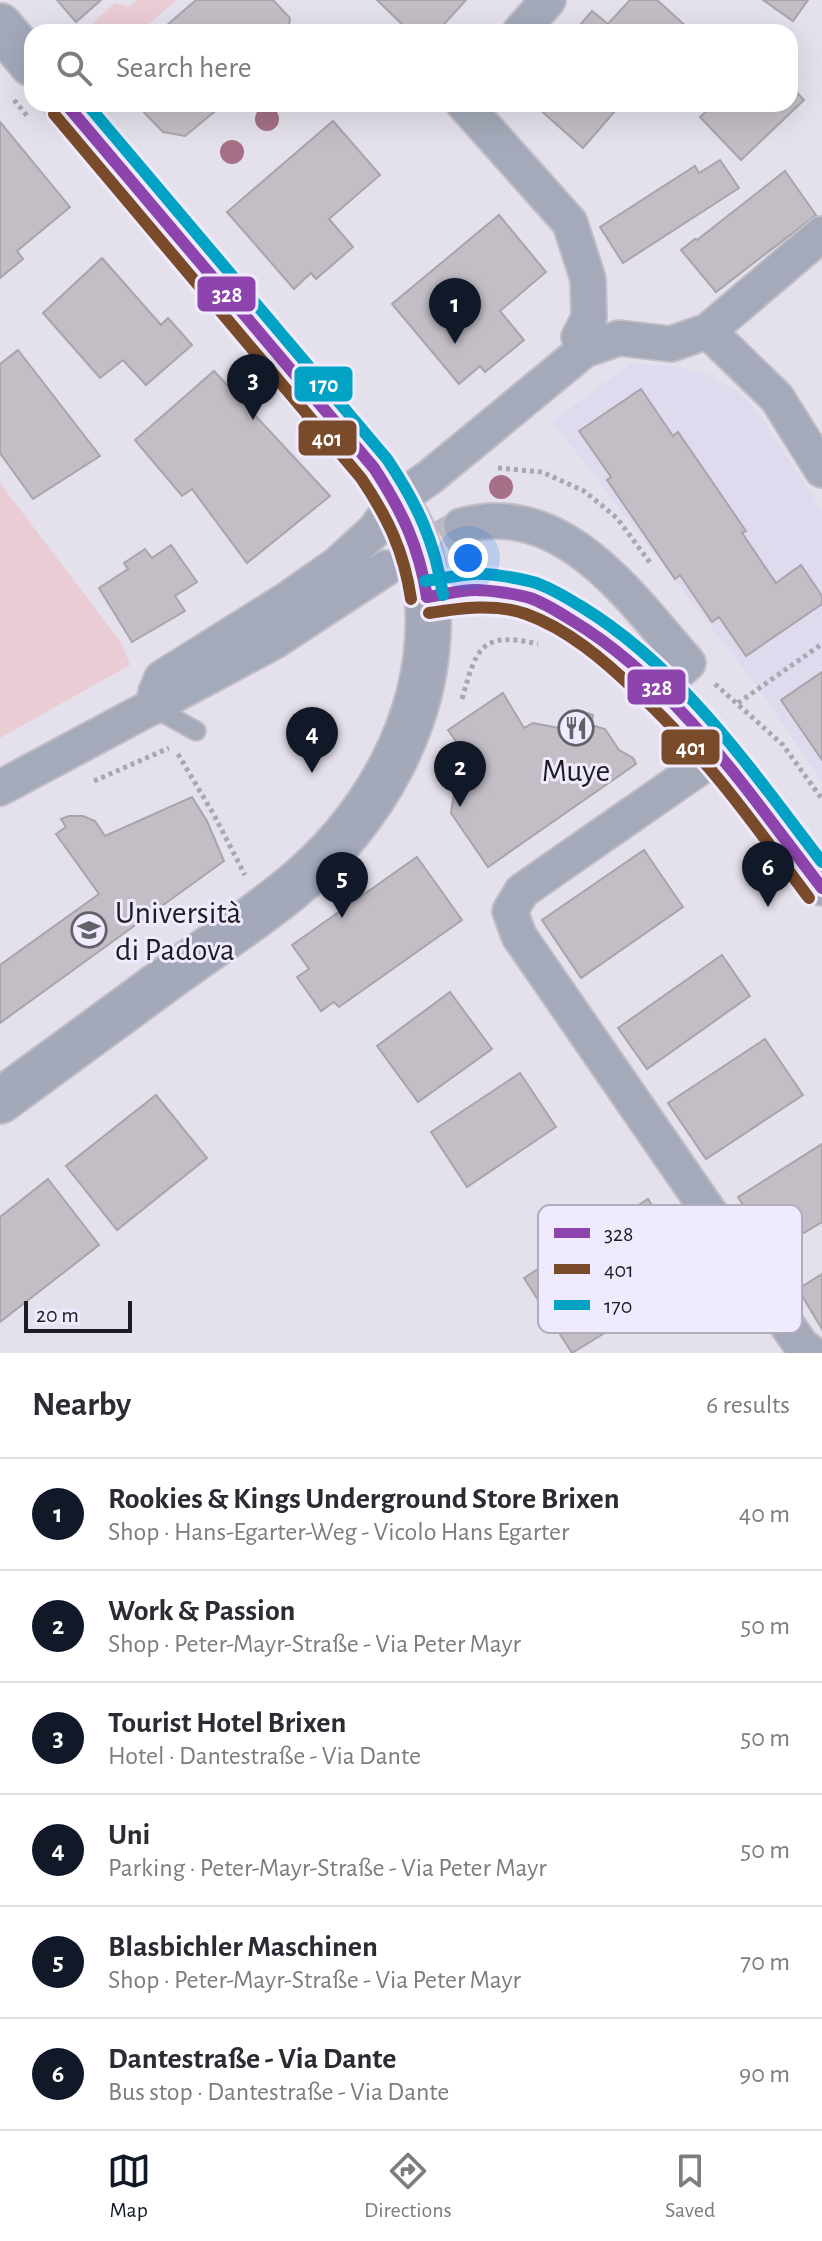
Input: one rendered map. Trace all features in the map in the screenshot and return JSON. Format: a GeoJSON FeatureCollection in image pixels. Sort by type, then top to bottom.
{"type":"FeatureCollection","features":[{"type":"Feature","properties":{"kind":"main road"},"geometry":{"type":"LineString","coordinates":[[0,26],[21,80]]}},
{"type":"Feature","properties":{"kind":"main road"},"geometry":{"type":"LineString","coordinates":[[0,1101],[290,890],[344,836],[383,783],[400,749],[415,707],[429,632],[422,559],[412,530],[374,468],[347,434],[49,112]]}},
{"type":"Feature","properties":{"kind":"street"},"geometry":{"type":"LineString","coordinates":[[527,24],[548,0]]}},
{"type":"Feature","properties":{"kind":"street"},"geometry":{"type":"LineString","coordinates":[[471,112],[570,223],[588,279],[589,318],[579,337],[584,350]]}},
{"type":"Feature","properties":{"kind":"street"},"geometry":{"type":"LineString","coordinates":[[153,707],[162,678],[338,564],[375,530],[396,501],[430,477],[584,350],[619,338],[671,344],[708,331],[822,234]]}},
{"type":"Feature","properties":{"kind":"street"},"geometry":{"type":"LineString","coordinates":[[708,331],[777,398],[822,470]]}},
{"type":"Feature","properties":{"kind":"street"},"geometry":{"type":"LineString","coordinates":[[461,526],[480,521],[512,520],[550,532],[583,553],[612,578],[688,663],[659,689]]}},
{"type":"Feature","properties":{"kind":"street"},"geometry":{"type":"LineString","coordinates":[[0,788],[273,642],[386,568]]}},
{"type":"Feature","properties":{"kind":"street"},"geometry":{"type":"LineString","coordinates":[[427,597],[476,590],[529,598],[590,631],[659,689],[719,754],[822,888]]}},
{"type":"Feature","properties":{"kind":"street"},"geometry":{"type":"LineString","coordinates":[[704,1205],[519,936],[510,911],[522,891],[719,754]]}},
{"type":"Feature","properties":{"kind":"street"},"geometry":{"type":"LineString","coordinates":[[793,1333],[811,1353]]}},
{"type":"Feature","properties":{"kind":"lane"},"geometry":{"type":"LineString","coordinates":[[153,707],[196,731]]}},
{"type":"Feature","properties":{"kind":"path"},"geometry":{"type":"LineString","coordinates":[[822,644],[738,703],[783,745],[822,799]]}},
{"type":"Feature","properties":{"kind":"path"},"geometry":{"type":"LineString","coordinates":[[174,746],[247,879]]}},
{"type":"Feature","properties":{"kind":"shaded area"},"geometry":{"type":"Polygon","coordinates":[[[138,0],[176,0],[149,24],[92,24],[115,3],[129,7],[138,0]]]}},
{"type":"Feature","properties":{"kind":"shaded area"},"geometry":{"type":"Polygon","coordinates":[[[632,363],[679,367],[706,374],[735,389],[755,408],[822,510],[822,782],[755,684],[552,421],[632,363]]]}},
{"type":"Feature","properties":{"kind":"shaded area"},"geometry":{"type":"Polygon","coordinates":[[[0,483],[122,644],[130,665],[0,738],[0,483]]]}},
{"type":"Feature","properties":{"kind":"building"},"geometry":{"type":"Polygon","coordinates":[[[57,0],[101,0],[76,22],[57,0]]]}},
{"type":"Feature","properties":{"kind":"building"},"geometry":{"type":"Polygon","coordinates":[[[196,0],[273,0],[290,18],[289,24],[168,24],[196,0]]]}},
{"type":"Feature","properties":{"kind":"building"},"geometry":{"type":"Polygon","coordinates":[[[377,0],[466,0],[444,24],[402,24],[377,0]]]}},
{"type":"Feature","properties":{"kind":"building"},"geometry":{"type":"Polygon","coordinates":[[[630,0],[657,0],[684,24],[608,24],[630,0]]]}},
{"type":"Feature","properties":{"kind":"building"},"geometry":{"type":"Polygon","coordinates":[[[763,0],[808,0],[793,21],[763,0]]]}},
{"type":"Feature","properties":{"kind":"building"},"geometry":{"type":"Polygon","coordinates":[[[592,11],[608,24],[581,24],[592,11]]]}},
{"type":"Feature","properties":{"kind":"building"},"geometry":{"type":"Polygon","coordinates":[[[144,112],[214,112],[185,136],[163,132],[144,112]]]}},
{"type":"Feature","properties":{"kind":"building"},"geometry":{"type":"Polygon","coordinates":[[[543,112],[614,112],[583,148],[543,112]]]}},
{"type":"Feature","properties":{"kind":"building"},"geometry":{"type":"Polygon","coordinates":[[[705,112],[791,112],[741,160],[700,117],[705,112]]]}},
{"type":"Feature","properties":{"kind":"building"},"geometry":{"type":"Polygon","coordinates":[[[333,121],[380,175],[329,219],[353,247],[316,279],[311,273],[294,289],[227,212],[333,121]]]}},
{"type":"Feature","properties":{"kind":"building"},"geometry":{"type":"Polygon","coordinates":[[[0,122],[70,207],[17,251],[23,259],[0,278],[0,122]]]}},
{"type":"Feature","properties":{"kind":"building"},"geometry":{"type":"Polygon","coordinates":[[[720,160],[739,188],[623,263],[600,227],[695,166],[699,173],[720,160]]]}},
{"type":"Feature","properties":{"kind":"building"},"geometry":{"type":"Polygon","coordinates":[[[785,171],[816,215],[716,292],[681,250],[785,171]]]}},
{"type":"Feature","properties":{"kind":"building"},"geometry":{"type":"Polygon","coordinates":[[[499,215],[546,272],[500,311],[524,340],[485,372],[480,366],[459,384],[392,304],[499,215]]]}},
{"type":"Feature","properties":{"kind":"building"},"geometry":{"type":"Polygon","coordinates":[[[102,258],[161,325],[168,318],[192,345],[146,385],[123,360],[100,378],[43,313],[102,258]]]}},
{"type":"Feature","properties":{"kind":"building"},"geometry":{"type":"Polygon","coordinates":[[[18,350],[100,456],[33,499],[0,453],[0,364],[18,350]]]}},
{"type":"Feature","properties":{"kind":"building"},"geometry":{"type":"Polygon","coordinates":[[[214,371],[330,496],[247,563],[192,489],[182,496],[135,440],[214,371]]]}},
{"type":"Feature","properties":{"kind":"building"},"geometry":{"type":"Polygon","coordinates":[[[641,389],[673,436],[678,432],[746,531],[742,533],[776,583],[801,565],[822,596],[822,604],[746,656],[719,617],[712,622],[680,575],[675,579],[607,480],[611,477],[579,431],[641,389]]]}},
{"type":"Feature","properties":{"kind":"building"},"geometry":{"type":"Polygon","coordinates":[[[171,545],[197,582],[175,596],[185,611],[132,642],[99,588],[128,569],[124,563],[145,549],[152,558],[171,545]]]}},
{"type":"Feature","properties":{"kind":"building"},"geometry":{"type":"Polygon","coordinates":[[[822,672],[822,760],[781,700],[822,672]]]}},
{"type":"Feature","properties":{"kind":"building"},"geometry":{"type":"Polygon","coordinates":[[[503,693],[524,728],[533,723],[570,730],[577,710],[593,715],[591,725],[605,729],[619,750],[633,758],[636,764],[488,867],[451,813],[457,776],[473,765],[448,730],[503,693]]]}},
{"type":"Feature","properties":{"kind":"building","name":"Università di Padova"},"geometry":{"type":"Polygon","coordinates":[[[192,797],[207,821],[224,861],[0,1023],[0,965],[99,894],[56,834],[66,827],[61,819],[83,816],[95,821],[105,836],[192,797]]]}},
{"type":"Feature","properties":{"kind":"building"},"geometry":{"type":"Polygon","coordinates":[[[644,850],[683,907],[581,978],[542,920],[644,850]]]}},
{"type":"Feature","properties":{"kind":"building"},"geometry":{"type":"Polygon","coordinates":[[[417,857],[462,920],[339,1007],[334,1002],[321,1011],[297,977],[309,969],[292,945],[417,857]]]}},
{"type":"Feature","properties":{"kind":"building"},"geometry":{"type":"Polygon","coordinates":[[[722,955],[750,996],[647,1069],[618,1028],[722,955]]]}},
{"type":"Feature","properties":{"kind":"building"},"geometry":{"type":"Polygon","coordinates":[[[450,992],[492,1049],[418,1102],[377,1046],[450,992]]]}},
{"type":"Feature","properties":{"kind":"building"},"geometry":{"type":"Polygon","coordinates":[[[765,1039],[803,1095],[706,1159],[668,1103],[765,1039]]]}},
{"type":"Feature","properties":{"kind":"building"},"geometry":{"type":"Polygon","coordinates":[[[520,1073],[556,1127],[467,1187],[431,1132],[520,1073]]]}},
{"type":"Feature","properties":{"kind":"building"},"geometry":{"type":"Polygon","coordinates":[[[156,1095],[207,1158],[117,1230],[66,1166],[156,1095]]]}},
{"type":"Feature","properties":{"kind":"building"},"geometry":{"type":"Polygon","coordinates":[[[822,1144],[822,1222],[802,1234],[802,1205],[743,1205],[738,1197],[822,1144]]]}},
{"type":"Feature","properties":{"kind":"building"},"geometry":{"type":"Polygon","coordinates":[[[48,1179],[99,1245],[0,1322],[0,1217],[48,1179]]]}},
{"type":"Feature","properties":{"kind":"building"},"geometry":{"type":"Polygon","coordinates":[[[538,1269],[538,1300],[524,1278],[538,1269]]]}},
{"type":"Feature","properties":{"kind":"building"},"geometry":{"type":"Polygon","coordinates":[[[822,1274],[822,1329],[802,1296],[802,1286],[822,1274]]]}},
{"type":"Feature","properties":{"kind":"building"},"geometry":{"type":"Polygon","coordinates":[[[559,1333],[602,1333],[603,1334],[572,1353],[559,1333]]]}},
{"type":"Feature","properties":{"kind":"tunnel"},"geometry":{"type":"LineString","coordinates":[[397,562],[461,526]]}},
{"type":"Feature","properties":{"kind":"transit line","name":"328"},"geometry":{"type":"LineString","coordinates":[[73,112],[374,468],[408,530],[427,597]]}},
{"type":"Feature","properties":{"kind":"transit line","name":"170"},"geometry":{"type":"LineString","coordinates":[[94,112],[387,459],[423,524],[435,557],[443,595]]}},
{"type":"Feature","properties":{"kind":"transit line","name":"401"},"geometry":{"type":"LineString","coordinates":[[54,114],[361,478],[394,536],[411,599]]}},
{"type":"Feature","properties":{"kind":"transit line","name":"170"},"geometry":{"type":"LineString","coordinates":[[425,581],[479,574],[533,582],[564,596],[618,632],[652,660],[713,723],[822,862]]}},
{"type":"Feature","properties":{"kind":"transit line","name":"328"},"geometry":{"type":"LineString","coordinates":[[427,597],[475,590],[536,600],[610,646],[678,708],[709,743],[822,888]]}},
{"type":"Feature","properties":{"kind":"transit line","name":"401"},"geometry":{"type":"LineString","coordinates":[[429,613],[502,608],[542,620],[585,647],[612,668],[696,753],[809,898]]}},
{"type":"Feature","properties":{"kind":"place","name":"Rookies & Kings Underground Store Brixen"},"geometry":{"type":"Point","coordinates":[455,344]}},
{"type":"Feature","properties":{"kind":"place","name":"Tourist Hotel Brixen"},"geometry":{"type":"Point","coordinates":[253,420]}},
{"type":"Feature","properties":{"kind":"place","name":"Muye"},"geometry":{"type":"Point","coordinates":[576,728]}},
{"type":"Feature","properties":{"kind":"place","name":"Uni"},"geometry":{"type":"Point","coordinates":[312,773]}},
{"type":"Feature","properties":{"kind":"place","name":"Work & Passion"},"geometry":{"type":"Point","coordinates":[460,807]}},
{"type":"Feature","properties":{"kind":"place","name":"Dantestraße - Via Dante"},"geometry":{"type":"Point","coordinates":[768,907]}},
{"type":"Feature","properties":{"kind":"place","name":"Blasbichler Maschinen"},"geometry":{"type":"Point","coordinates":[342,918]}},
{"type":"Feature","properties":{"kind":"place","name":"Università di Padova"},"geometry":{"type":"Point","coordinates":[89,930]}}]}
